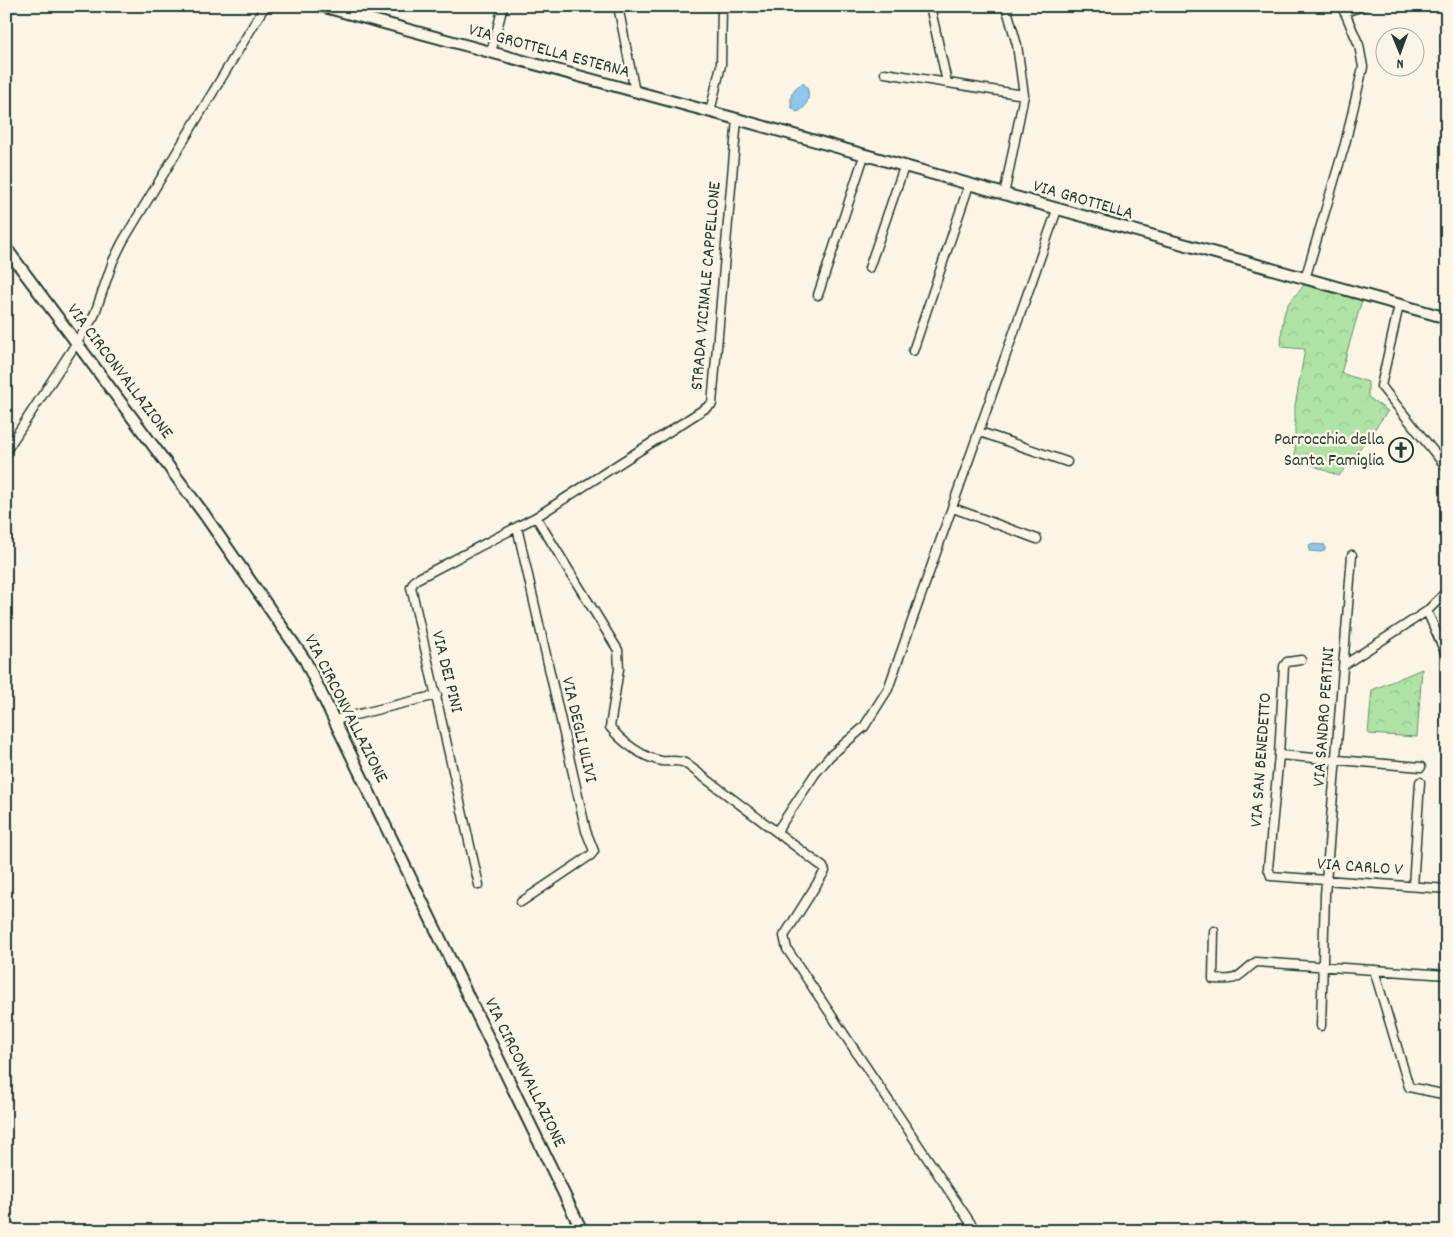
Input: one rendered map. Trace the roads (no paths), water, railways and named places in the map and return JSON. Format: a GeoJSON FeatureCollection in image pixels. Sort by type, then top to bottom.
{"type":"FeatureCollection","features":[{"type":"Feature","properties":{"kind":"street"},"geometry":{"type":"LineString","coordinates":[[6,451],[94,316],[113,261],[123,241],[265,6]]}},
{"type":"Feature","properties":{"kind":"street","name":"VIA GROTTELLA ESTERNA"},"geometry":{"type":"LineString","coordinates":[[321,6],[710,112]]}},
{"type":"Feature","properties":{"kind":"street"},"geometry":{"type":"LineString","coordinates":[[491,53],[503,6]]}},
{"type":"Feature","properties":{"kind":"street"},"geometry":{"type":"LineString","coordinates":[[618,6],[635,92]]}},
{"type":"Feature","properties":{"kind":"street"},"geometry":{"type":"LineString","coordinates":[[710,112],[721,66],[722,6]]}},
{"type":"Feature","properties":{"kind":"street"},"geometry":{"type":"LineString","coordinates":[[930,6],[947,82]]}},
{"type":"Feature","properties":{"kind":"street"},"geometry":{"type":"LineString","coordinates":[[1004,195],[1024,95],[1017,45],[1006,6]]}},
{"type":"Feature","properties":{"kind":"street"},"geometry":{"type":"LineString","coordinates":[[1305,279],[1345,144],[1363,67],[1359,45],[1343,9],[1364,6]]}},
{"type":"Feature","properties":{"kind":"street"},"geometry":{"type":"LineString","coordinates":[[885,73],[1024,95]]}},
{"type":"Feature","properties":{"kind":"street","name":"VIA GROTTELLA"},"geometry":{"type":"LineString","coordinates":[[710,112],[1447,318]]}},
{"type":"Feature","properties":{"kind":"street","name":"STRADA VICINALE CAPPELLONE"},"geometry":{"type":"LineString","coordinates":[[517,527],[536,517],[712,404],[737,119]]}},
{"type":"Feature","properties":{"kind":"street"},"geometry":{"type":"LineString","coordinates":[[818,295],[864,156]]}},
{"type":"Feature","properties":{"kind":"street"},"geometry":{"type":"LineString","coordinates":[[869,268],[904,167]]}},
{"type":"Feature","properties":{"kind":"street"},"geometry":{"type":"LineString","coordinates":[[913,351],[969,185]]}},
{"type":"Feature","properties":{"kind":"street"},"geometry":{"type":"LineString","coordinates":[[777,831],[815,774],[830,756],[864,727],[888,689],[1057,210]]}},
{"type":"Feature","properties":{"kind":"street","name":"VIA CIRCONVALLAZIONE"},"geometry":{"type":"LineString","coordinates":[[6,248],[204,514],[305,660],[582,1231]]}},
{"type":"Feature","properties":{"kind":"street"},"geometry":{"type":"LineString","coordinates":[[1398,305],[1381,386],[1447,468]]}},
{"type":"Feature","properties":{"kind":"street"},"geometry":{"type":"LineString","coordinates":[[980,432],[1067,462]]}},
{"type":"Feature","properties":{"kind":"street"},"geometry":{"type":"LineString","coordinates":[[1440,459],[1447,454]]}},
{"type":"Feature","properties":{"kind":"street"},"geometry":{"type":"LineString","coordinates":[[953,508],[1037,539]]}},
{"type":"Feature","properties":{"kind":"street"},"geometry":{"type":"LineString","coordinates":[[536,517],[618,650],[619,669],[610,728],[615,734],[652,759],[679,760],[685,763],[810,856],[825,871],[784,936],[786,950],[976,1231]]}},
{"type":"Feature","properties":{"kind":"street","name":"VIA DEI PINI"},"geometry":{"type":"LineString","coordinates":[[479,885],[411,587],[415,580],[517,527]]}},
{"type":"Feature","properties":{"kind":"street","name":"VIA DEGLI ULIVI"},"geometry":{"type":"LineString","coordinates":[[517,527],[586,831],[594,851],[591,855],[521,902]]}},
{"type":"Feature","properties":{"kind":"street","name":"VIA SANDRO PERTINI"},"geometry":{"type":"LineString","coordinates":[[1321,1026],[1326,881],[1352,554]]}},
{"type":"Feature","properties":{"kind":"street"},"geometry":{"type":"LineString","coordinates":[[1344,665],[1427,611],[1447,591]]}},
{"type":"Feature","properties":{"kind":"street"},"geometry":{"type":"LineString","coordinates":[[1427,611],[1447,657]]}},
{"type":"Feature","properties":{"kind":"street","name":"VIA SAN BENEDETTO"},"geometry":{"type":"LineString","coordinates":[[1271,876],[1268,868],[1279,755],[1284,666],[1287,662],[1301,660]]}},
{"type":"Feature","properties":{"kind":"street"},"geometry":{"type":"LineString","coordinates":[[335,720],[437,695]]}},
{"type":"Feature","properties":{"kind":"street"},"geometry":{"type":"LineString","coordinates":[[1279,755],[1337,758],[1421,767]]}},
{"type":"Feature","properties":{"kind":"street"},"geometry":{"type":"LineString","coordinates":[[1413,886],[1420,782]]}},
{"type":"Feature","properties":{"kind":"street","name":"VIA CARLO V"},"geometry":{"type":"LineString","coordinates":[[1271,876],[1447,889]]}},
{"type":"Feature","properties":{"kind":"street"},"geometry":{"type":"LineString","coordinates":[[1214,931],[1213,979],[1227,980],[1243,976],[1256,962],[1447,975]]}},
{"type":"Feature","properties":{"kind":"street"},"geometry":{"type":"LineString","coordinates":[[1374,970],[1410,1086],[1447,1095]]}},
{"type":"Feature","properties":{"kind":"water"},"geometry":{"type":"Polygon","coordinates":[[[803,83],[808,90],[808,99],[804,107],[797,112],[792,108],[791,97],[796,87],[803,83]]]}},
{"type":"Feature","properties":{"kind":"water"},"geometry":{"type":"Polygon","coordinates":[[[1310,544],[1325,545],[1325,550],[1321,552],[1309,551],[1310,544]]]}},
{"type":"Feature","properties":{"kind":"place","name":"Parrocchia della Santa Famiglia"},"geometry":{"type":"Point","coordinates":[1401,450]}}]}
